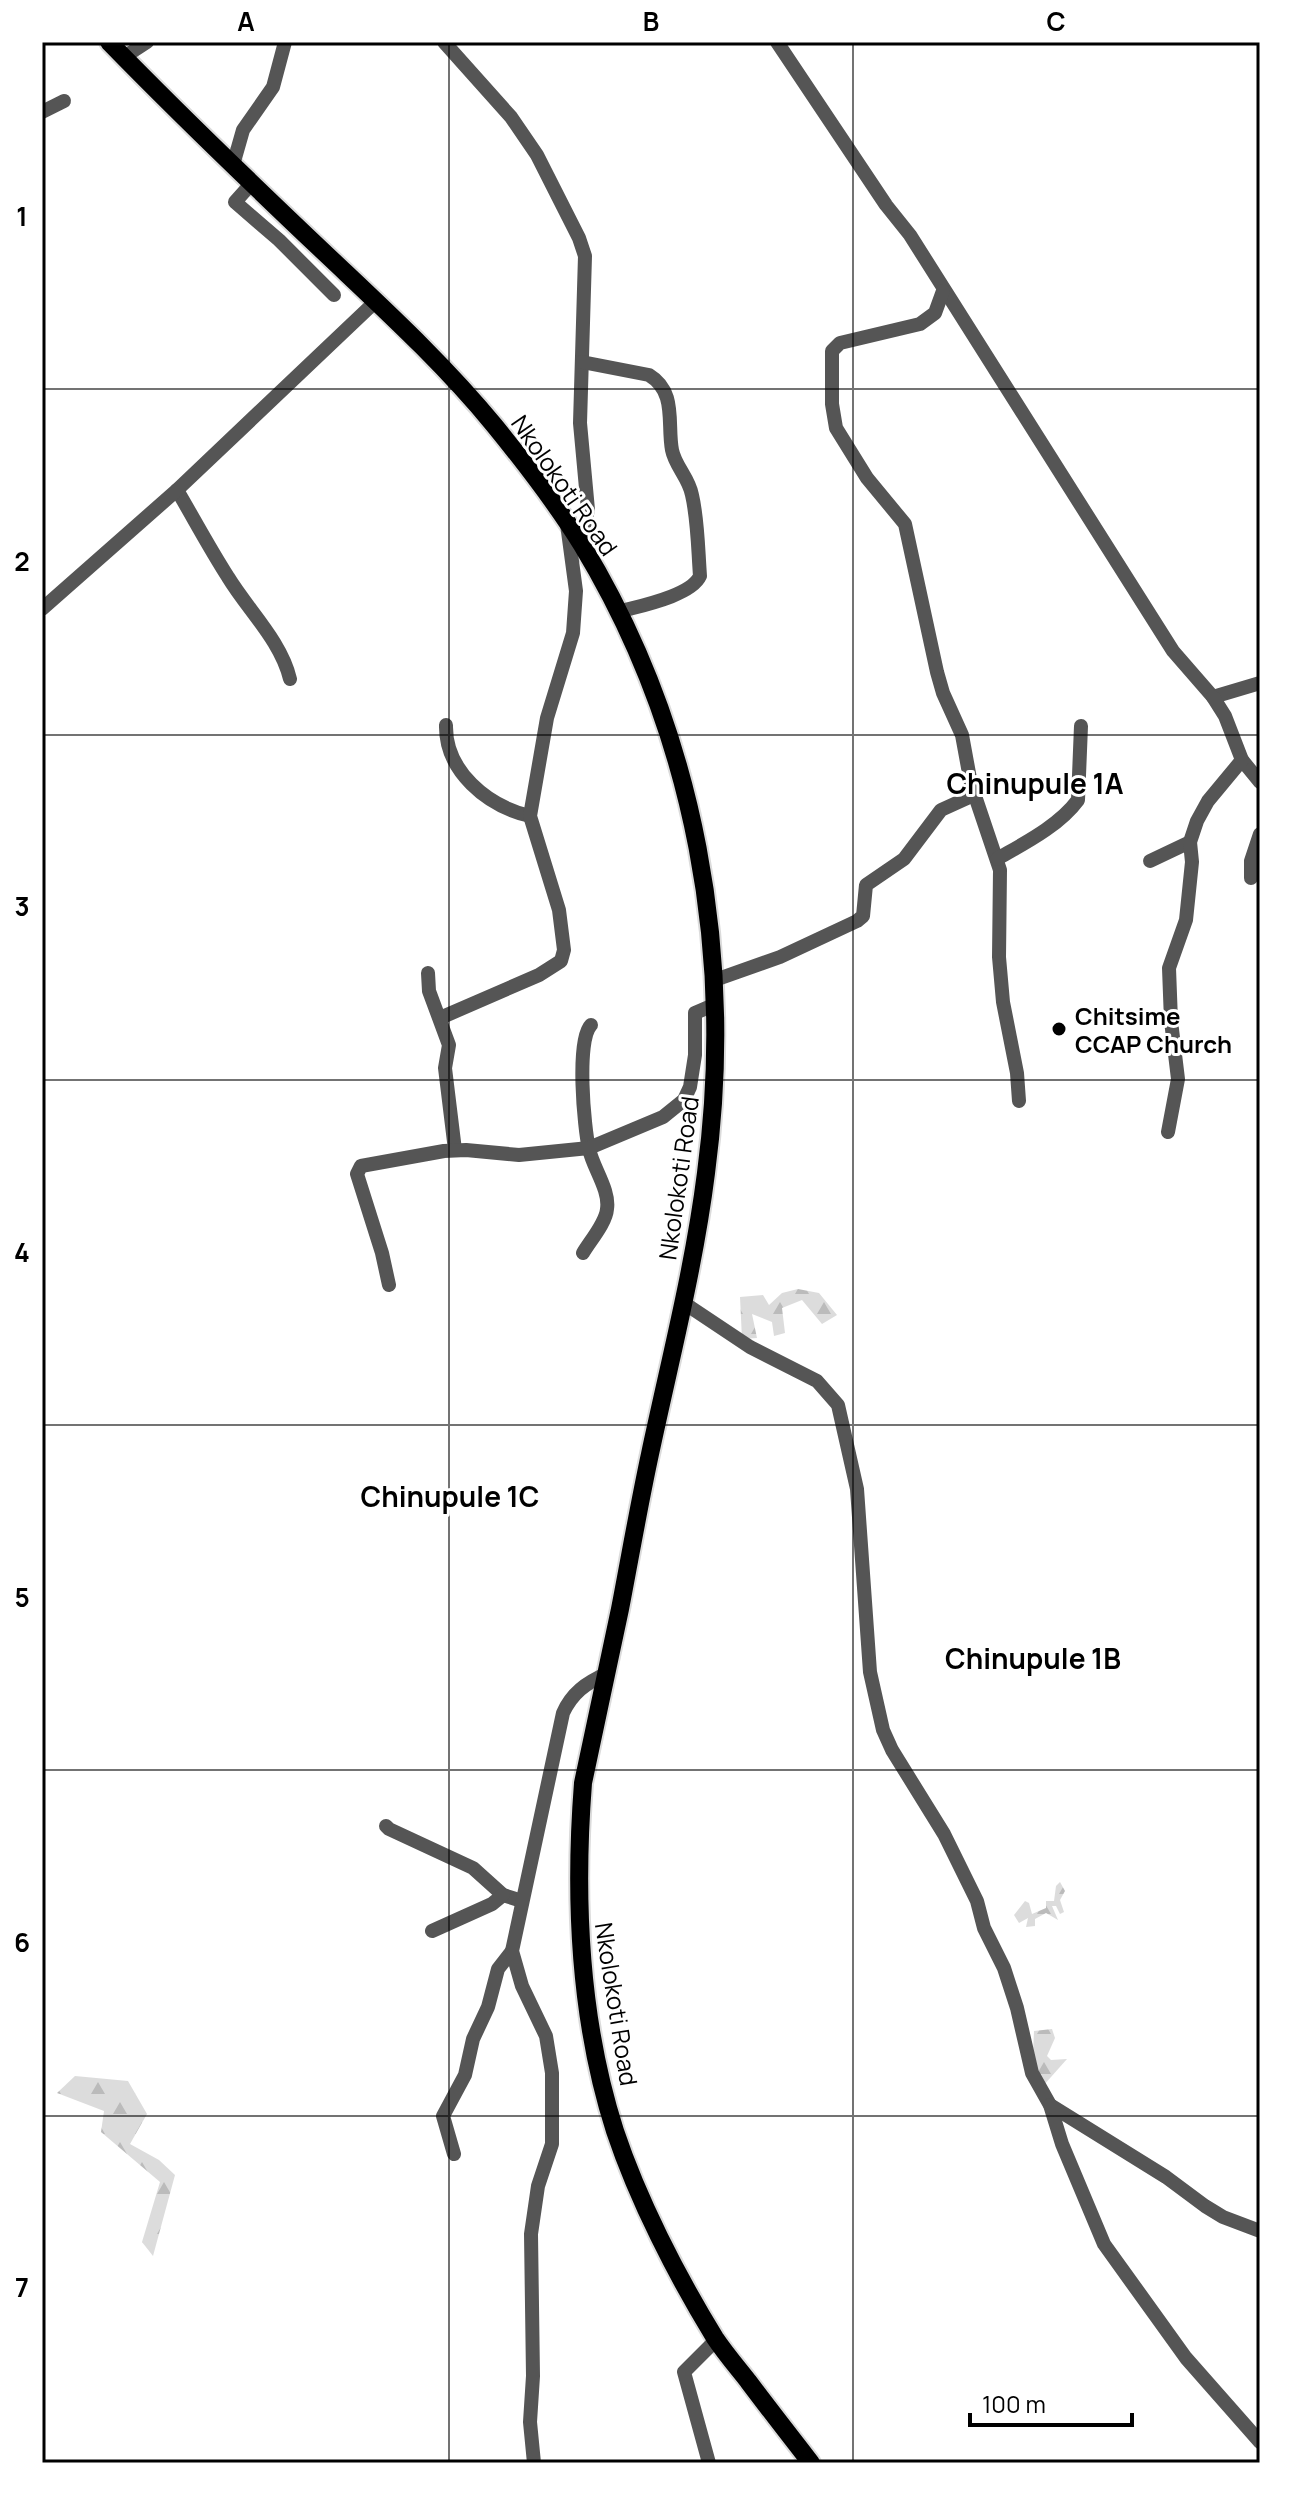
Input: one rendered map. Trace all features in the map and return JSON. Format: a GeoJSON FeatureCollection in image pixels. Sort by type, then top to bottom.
{"type":"FeatureCollection","features":[{"type":"Feature","properties":{"kind":"main road","name":"Nkolokoti Road"},"geometry":{"type":"LineString","coordinates":[[109,42],[479,407],[580,542],[618,612],[659,706],[676,755],[697,839],[715,980],[715,1068],[708,1157],[684,1303],[648,1460],[583,1783],[578,1904],[583,1970],[594,2041],[615,2131],[662,2244],[716,2340],[811,2463]]}},
{"type":"Feature","properties":{"kind":"street"},"geometry":{"type":"LineString","coordinates":[[124,57],[147,42]]}},
{"type":"Feature","properties":{"kind":"street"},"geometry":{"type":"LineString","coordinates":[[233,165],[243,130],[273,87],[285,42]]}},
{"type":"Feature","properties":{"kind":"street"},"geometry":{"type":"LineString","coordinates":[[444,42],[526,138],[579,238],[585,256],[580,423],[588,510],[580,542]]}},
{"type":"Feature","properties":{"kind":"street"},"geometry":{"type":"LineString","coordinates":[[777,42],[886,205],[910,235],[1173,651],[1213,697],[1225,716],[1242,760],[1260,782]]}},
{"type":"Feature","properties":{"kind":"street"},"geometry":{"type":"LineString","coordinates":[[42,112],[64,101]]}},
{"type":"Feature","properties":{"kind":"street"},"geometry":{"type":"LineString","coordinates":[[252,183],[235,202],[279,240],[334,295]]}},
{"type":"Feature","properties":{"kind":"street"},"geometry":{"type":"LineString","coordinates":[[943,291],[935,313],[920,324],[840,343],[832,351],[832,404],[836,428],[855,460],[905,524],[937,672],[962,735],[974,795],[997,859],[1001,890],[999,957],[1003,1002],[1017,1073],[1019,1101]]}},
{"type":"Feature","properties":{"kind":"street"},"geometry":{"type":"LineString","coordinates":[[42,609],[177,490],[375,302]]}},
{"type":"Feature","properties":{"kind":"street"},"geometry":{"type":"LineString","coordinates":[[582,362],[656,379],[670,409],[674,458],[692,493],[698,581],[680,593],[618,612]]}},
{"type":"Feature","properties":{"kind":"street"},"geometry":{"type":"LineString","coordinates":[[177,490],[228,578],[287,665],[290,679]]}},
{"type":"Feature","properties":{"kind":"street"},"geometry":{"type":"LineString","coordinates":[[440,1018],[514,987],[561,961],[565,942],[559,910],[530,816],[547,718],[573,633],[576,591],[567,524]]}},
{"type":"Feature","properties":{"kind":"street"},"geometry":{"type":"LineString","coordinates":[[1213,697],[1260,683]]}},
{"type":"Feature","properties":{"kind":"street"},"geometry":{"type":"LineString","coordinates":[[446,725],[451,753],[464,775],[496,804],[530,816]]}},
{"type":"Feature","properties":{"kind":"street"},"geometry":{"type":"LineString","coordinates":[[997,859],[1039,833],[1078,800],[1081,726]]}},
{"type":"Feature","properties":{"kind":"street"},"geometry":{"type":"LineString","coordinates":[[1168,1132],[1178,1088],[1169,968],[1186,920],[1192,862],[1190,842],[1197,821],[1215,791],[1242,760]]}},
{"type":"Feature","properties":{"kind":"street"},"geometry":{"type":"LineString","coordinates":[[715,980],[780,957],[857,921],[863,916],[866,885],[904,859],[941,810],[974,795]]}},
{"type":"Feature","properties":{"kind":"street"},"geometry":{"type":"LineString","coordinates":[[1251,878],[1251,861],[1260,834]]}},
{"type":"Feature","properties":{"kind":"street"},"geometry":{"type":"LineString","coordinates":[[1150,861],[1190,842]]}},
{"type":"Feature","properties":{"kind":"street"},"geometry":{"type":"LineString","coordinates":[[428,973],[429,991],[449,1045],[445,1068],[455,1150]]}},
{"type":"Feature","properties":{"kind":"street"},"geometry":{"type":"LineString","coordinates":[[389,1285],[357,1171],[361,1166],[455,1150],[519,1155],[589,1148],[663,1117],[684,1100],[694,1071],[695,1013],[716,1004]]}},
{"type":"Feature","properties":{"kind":"street"},"geometry":{"type":"LineString","coordinates":[[583,1253],[607,1211],[604,1191],[589,1148],[583,1045],[585,1033],[591,1025]]}},
{"type":"Feature","properties":{"kind":"street"},"geometry":{"type":"LineString","coordinates":[[684,1303],[750,1347],[817,1381],[838,1405],[857,1489],[870,1672],[878,1714],[892,1750],[944,1834],[977,1901],[984,1928],[1004,1968],[1017,2008],[1032,2073],[1050,2105],[1062,2144],[1104,2244],[1186,2358],[1260,2442]]}},
{"type":"Feature","properties":{"kind":"street"},"geometry":{"type":"LineString","coordinates":[[454,2154],[443,2116],[465,2075],[473,2039],[488,2007],[498,1969],[512,1951],[563,1713],[582,1687],[606,1674]]}},
{"type":"Feature","properties":{"kind":"street"},"geometry":{"type":"LineString","coordinates":[[386,1826],[473,1868],[503,1895],[522,1901]]}},
{"type":"Feature","properties":{"kind":"street"},"geometry":{"type":"LineString","coordinates":[[432,1931],[492,1904],[503,1895]]}},
{"type":"Feature","properties":{"kind":"street"},"geometry":{"type":"LineString","coordinates":[[512,1951],[522,1986],[546,2036],[552,2073],[552,2144],[538,2186],[531,2234],[533,2376],[530,2422],[534,2463]]}},
{"type":"Feature","properties":{"kind":"street"},"geometry":{"type":"LineString","coordinates":[[1050,2105],[1166,2177],[1223,2217],[1260,2231]]}},
{"type":"Feature","properties":{"kind":"street"},"geometry":{"type":"LineString","coordinates":[[709,2463],[684,2372],[716,2340]]}},
{"type":"Feature","properties":{"kind":"green space"},"geometry":{"type":"Polygon","coordinates":[[[798,1289],[819,1293],[837,1315],[822,1324],[802,1300],[782,1308],[785,1333],[774,1336],[772,1322],[752,1314],[757,1338],[742,1339],[740,1297],[763,1295],[769,1305],[782,1293],[798,1289]]]}},
{"type":"Feature","properties":{"kind":"green space"},"geometry":{"type":"Polygon","coordinates":[[[1060,1882],[1065,1891],[1060,1900],[1064,1912],[1060,1914],[1056,1906],[1052,1906],[1058,1920],[1046,1913],[1035,1919],[1035,1926],[1026,1927],[1028,1918],[1019,1923],[1014,1915],[1025,1901],[1029,1903],[1032,1914],[1046,1908],[1046,1901],[1054,1901],[1056,1886],[1060,1882]]]}},
{"type":"Feature","properties":{"kind":"green space"},"geometry":{"type":"Polygon","coordinates":[[[1052,2029],[1055,2038],[1047,2056],[1051,2060],[1067,2059],[1043,2086],[1032,2076],[1034,2031],[1052,2029]]]}},
{"type":"Feature","properties":{"kind":"green space"},"geometry":{"type":"Polygon","coordinates":[[[75,2076],[128,2081],[147,2114],[130,2144],[159,2160],[175,2175],[153,2256],[142,2242],[160,2182],[101,2132],[104,2111],[57,2093],[75,2076]]]}},
{"type":"Feature","properties":{"kind":"place","name":"Chitsime CCAP Church"},"geometry":{"type":"Point","coordinates":[1059,1029]}},
{"type":"Feature","properties":{"kind":"district","name":"Chinupule 1A"},"geometry":{"type":"Point","coordinates":[1035,783]}},
{"type":"Feature","properties":{"kind":"district","name":"Chinupule 1C"},"geometry":{"type":"Point","coordinates":[450,1496]}},
{"type":"Feature","properties":{"kind":"district","name":"Chinupule 1B"},"geometry":{"type":"Point","coordinates":[1033,1658]}}]}
